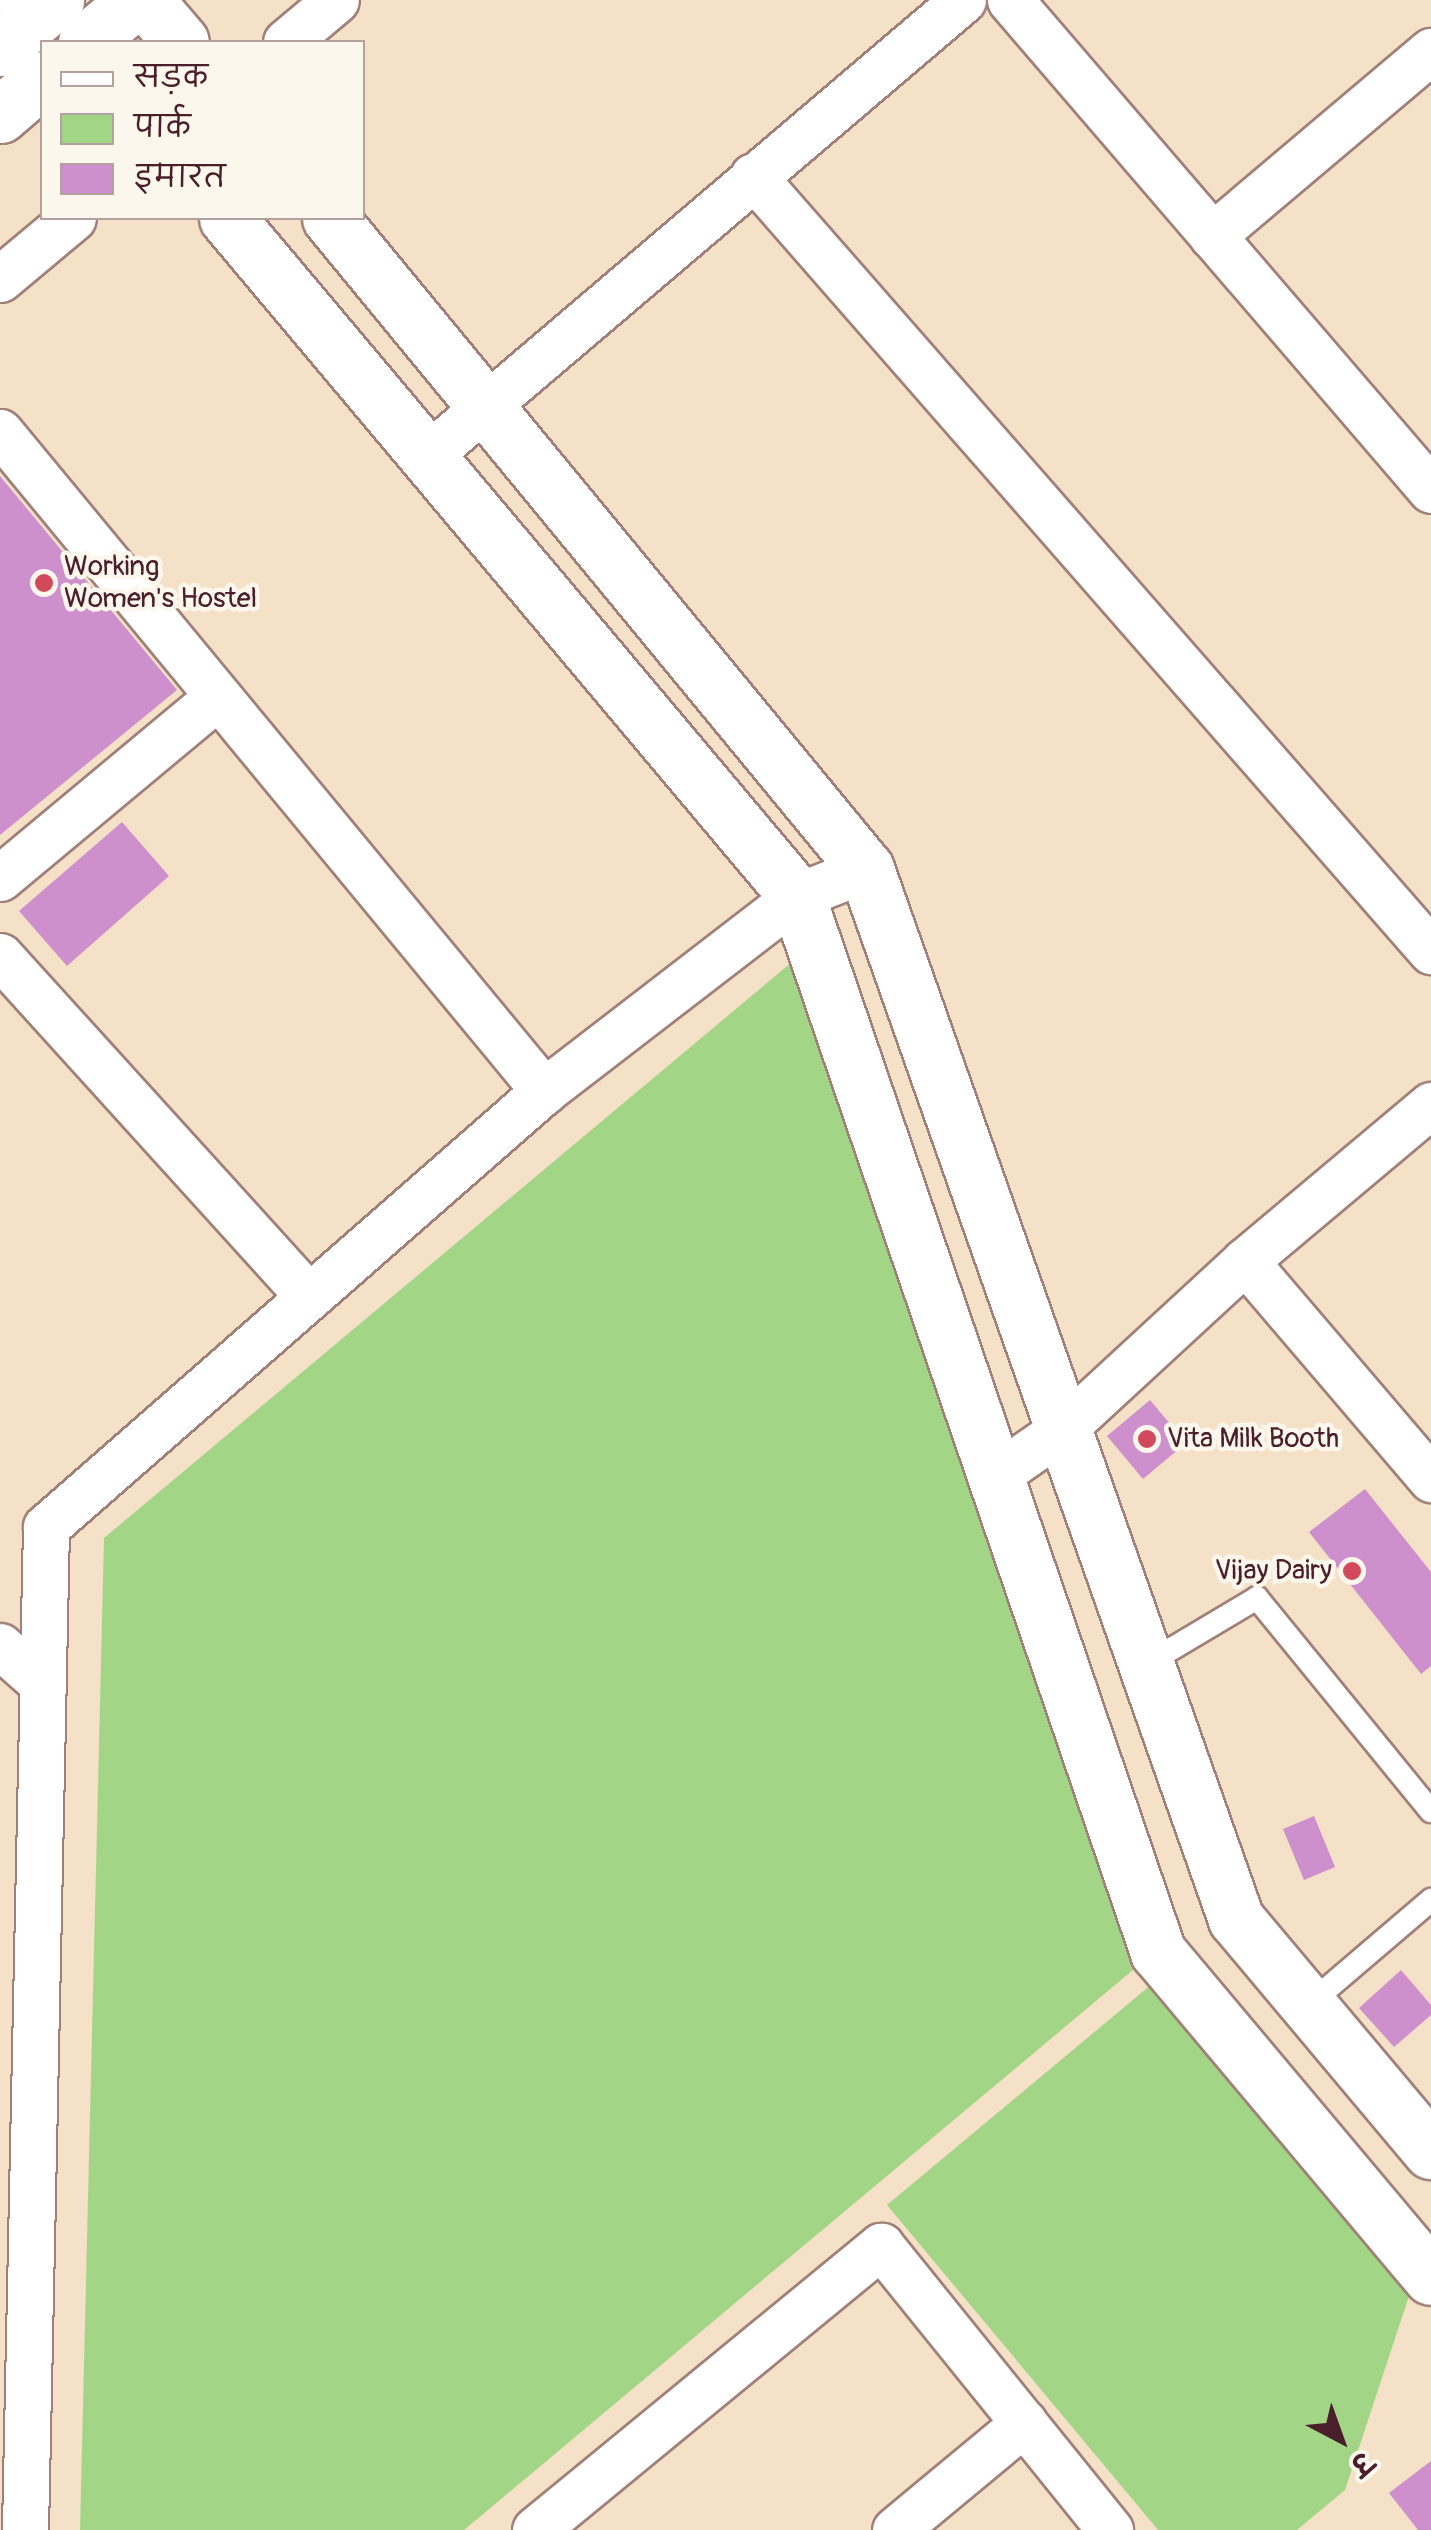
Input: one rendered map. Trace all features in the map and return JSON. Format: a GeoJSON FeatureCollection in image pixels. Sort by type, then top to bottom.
{"type":"FeatureCollection","features":[{"type":"Feature","properties":{"kind":"street"},"geometry":{"type":"LineString","coordinates":[[0,48],[55,19],[136,0]]}},
{"type":"Feature","properties":{"kind":"street"},"geometry":{"type":"LineString","coordinates":[[145,0],[179,40]]}},
{"type":"Feature","properties":{"kind":"street"},"geometry":{"type":"LineString","coordinates":[[288,40],[336,0]]}},
{"type":"Feature","properties":{"kind":"street"},"geometry":{"type":"LineString","coordinates":[[426,457],[963,0]]}},
{"type":"Feature","properties":{"kind":"street"},"geometry":{"type":"LineString","coordinates":[[1010,0],[1431,490]]}},
{"type":"Feature","properties":{"kind":"street"},"geometry":{"type":"LineString","coordinates":[[1212,236],[1431,51]]}},
{"type":"Feature","properties":{"kind":"street"},"geometry":{"type":"LineString","coordinates":[[0,115],[40,82]]}},
{"type":"Feature","properties":{"kind":"street"},"geometry":{"type":"LineString","coordinates":[[753,176],[1431,951]]}},
{"type":"Feature","properties":{"kind":"street"},"geometry":{"type":"LineString","coordinates":[[0,280],[71,220]]}},
{"type":"Feature","properties":{"kind":"street"},"geometry":{"type":"LineString","coordinates":[[229,220],[797,896],[1158,1952],[1431,2278]]}},
{"type":"Feature","properties":{"kind":"street"},"geometry":{"type":"LineString","coordinates":[[332,220],[487,403],[866,868],[1236,1919],[1431,2151]]}},
{"type":"Feature","properties":{"kind":"street"},"geometry":{"type":"LineString","coordinates":[[0,432],[215,699],[544,1091]]}},
{"type":"Feature","properties":{"kind":"street"},"geometry":{"type":"LineString","coordinates":[[0,878],[215,699]]}},
{"type":"Feature","properties":{"kind":"street"},"geometry":{"type":"LineString","coordinates":[[25,2530],[46,1527],[544,1091],[797,896],[866,868]]}},
{"type":"Feature","properties":{"kind":"street"},"geometry":{"type":"LineString","coordinates":[[0,956],[309,1298]]}},
{"type":"Feature","properties":{"kind":"street"},"geometry":{"type":"LineString","coordinates":[[995,1476],[1064,1428],[1245,1261],[1431,1106]]}},
{"type":"Feature","properties":{"kind":"street"},"geometry":{"type":"LineString","coordinates":[[1245,1261],[1431,1479]]}},
{"type":"Feature","properties":{"kind":"street"},"geometry":{"type":"LineString","coordinates":[[0,1646],[42,1683]]}},
{"type":"Feature","properties":{"kind":"street"},"geometry":{"type":"LineString","coordinates":[[535,2530],[881,2246],[1110,2530]]}},
{"type":"Feature","properties":{"kind":"street"},"geometry":{"type":"LineString","coordinates":[[894,2530],[1024,2423]]}},
{"type":"Feature","properties":{"kind":"lane"},"geometry":{"type":"LineString","coordinates":[[1148,1664],[1257,1598],[1431,1811]]}},
{"type":"Feature","properties":{"kind":"lane"},"geometry":{"type":"LineString","coordinates":[[1308,2006],[1431,1900]]}},
{"type":"Feature","properties":{"kind":"green space"},"geometry":{"type":"Polygon","coordinates":[[[792,962],[1133,1970],[464,2530],[80,2530],[104,1538],[792,962]]]}},
{"type":"Feature","properties":{"kind":"green space"},"geometry":{"type":"Polygon","coordinates":[[[1158,1979],[1413,2284],[1345,2490],[1297,2530],[1158,2530],[887,2205],[1158,1979]]]}},
{"type":"Feature","properties":{"kind":"building","name":"Working Women's Hostel"},"geometry":{"type":"Polygon","coordinates":[[[0,476],[177,690],[0,835],[0,476]]]}},
{"type":"Feature","properties":{"kind":"building"},"geometry":{"type":"Polygon","coordinates":[[[122,822],[169,876],[67,966],[19,911],[122,822]]]}},
{"type":"Feature","properties":{"kind":"building","name":"Vita Milk Booth"},"geometry":{"type":"Polygon","coordinates":[[[1150,1400],[1186,1443],[1143,1479],[1107,1436],[1150,1400]]]}},
{"type":"Feature","properties":{"kind":"building"},"geometry":{"type":"Polygon","coordinates":[[[1365,1489],[1431,1572],[1431,1666],[1421,1674],[1309,1532],[1365,1489]]]}},
{"type":"Feature","properties":{"kind":"building"},"geometry":{"type":"Polygon","coordinates":[[[1314,1816],[1335,1867],[1304,1880],[1283,1829],[1314,1816]]]}},
{"type":"Feature","properties":{"kind":"building"},"geometry":{"type":"Polygon","coordinates":[[[1401,1970],[1431,2005],[1431,2015],[1394,2047],[1359,2008],[1401,1970]]]}},
{"type":"Feature","properties":{"kind":"building"},"geometry":{"type":"Polygon","coordinates":[[[1431,2461],[1431,2530],[1418,2530],[1389,2493],[1431,2461]]]}},
{"type":"Feature","properties":{"kind":"place","name":"Working Women's Hostel"},"geometry":{"type":"Point","coordinates":[44,583]}},
{"type":"Feature","properties":{"kind":"place","name":"Vita Milk Booth"},"geometry":{"type":"Point","coordinates":[1147,1439]}},
{"type":"Feature","properties":{"kind":"place","name":"Vijay Dairy"},"geometry":{"type":"Point","coordinates":[1352,1571]}}]}
